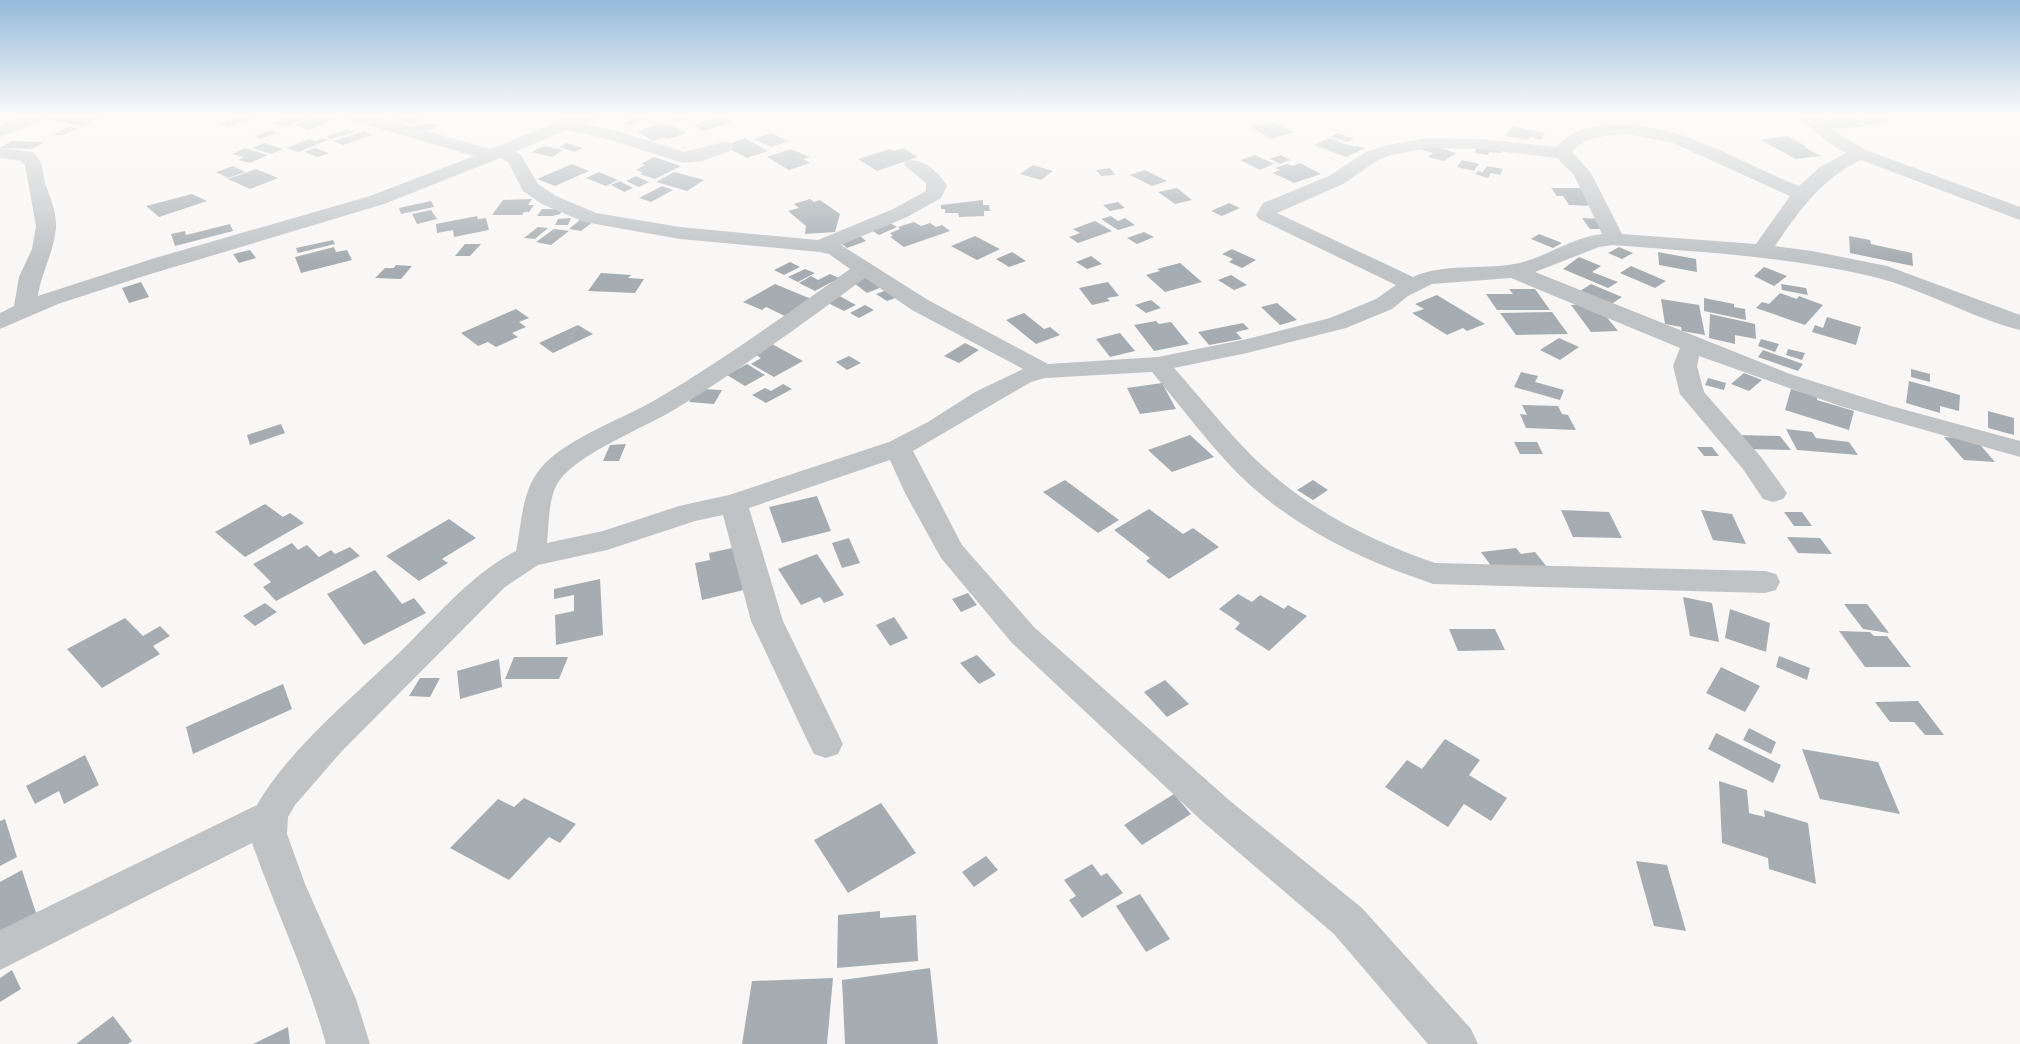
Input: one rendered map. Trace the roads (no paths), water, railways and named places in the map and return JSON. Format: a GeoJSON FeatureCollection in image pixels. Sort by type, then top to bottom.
{"type":"FeatureCollection","features":[{"type":"Feature","properties":{"kind":"street"},"geometry":{"type":"LineString","coordinates":[[25,308],[30,277],[42,249],[46,226],[34,165]]}},
{"type":"Feature","properties":{"kind":"street"},"geometry":{"type":"LineString","coordinates":[[0,322],[25,308],[170,259],[347,209],[469,165]]}},
{"type":"Feature","properties":{"kind":"street"},"geometry":{"type":"LineString","coordinates":[[518,165],[530,187],[549,200],[591,218],[680,233],[820,246],[836,250],[920,305],[1044,371]]}},
{"type":"Feature","properties":{"kind":"street"},"geometry":{"type":"LineString","coordinates":[[820,246],[900,213],[934,194],[937,186],[934,180],[913,165]]}},
{"type":"Feature","properties":{"kind":"street"},"geometry":{"type":"LineString","coordinates":[[1359,165],[1336,180],[1270,207],[1266,215],[1311,235],[1340,253],[1412,284]]}},
{"type":"Feature","properties":{"kind":"street"},"geometry":{"type":"LineString","coordinates":[[1574,165],[1582,173],[1610,227],[1613,239]]}},
{"type":"Feature","properties":{"kind":"street"},"geometry":{"type":"LineString","coordinates":[[1737,165],[1772,184],[1801,194]]}},
{"type":"Feature","properties":{"kind":"street"},"geometry":{"type":"LineString","coordinates":[[1762,251],[1801,194],[1819,176],[1836,165]]}},
{"type":"Feature","properties":{"kind":"street"},"geometry":{"type":"LineString","coordinates":[[1889,165],[2020,214]]}},
{"type":"Feature","properties":{"kind":"street"},"geometry":{"type":"LineString","coordinates":[[348,1044],[336,999],[286,884],[268,834],[270,816],[282,794],[330,741],[494,579],[530,557],[607,540],[689,513],[734,503],[898,448],[937,428],[1022,376],[1044,371],[1158,364],[1247,346],[1338,323],[1384,304],[1412,284],[1428,278],[1513,271],[1533,266],[1595,241],[1613,239],[1812,257],[1880,271],[2020,322]]}},
{"type":"Feature","properties":{"kind":"street"},"geometry":{"type":"LineString","coordinates":[[530,557],[535,537],[537,505],[543,483],[551,472],[589,446],[664,406],[864,269]]}},
{"type":"Feature","properties":{"kind":"street"},"geometry":{"type":"LineString","coordinates":[[1513,271],[1695,347],[1842,400],[2018,449]]}},
{"type":"Feature","properties":{"kind":"street"},"geometry":{"type":"LineString","coordinates":[[1695,347],[1688,354],[1685,366],[1692,394],[1752,463],[1773,493]]}},
{"type":"Feature","properties":{"kind":"street"},"geometry":{"type":"LineString","coordinates":[[1158,364],[1241,459],[1275,492],[1334,532],[1370,551],[1406,564],[1433,573],[1765,582]]}},
{"type":"Feature","properties":{"kind":"street"},"geometry":{"type":"LineString","coordinates":[[898,448],[919,493],[951,551],[1023,635],[1216,812],[1348,921],[1456,1044]]}},
{"type":"Feature","properties":{"kind":"street"},"geometry":{"type":"LineString","coordinates":[[734,503],[767,621],[826,744]]}},
{"type":"Feature","properties":{"kind":"street"},"geometry":{"type":"LineString","coordinates":[[0,951],[270,816]]}}]}
